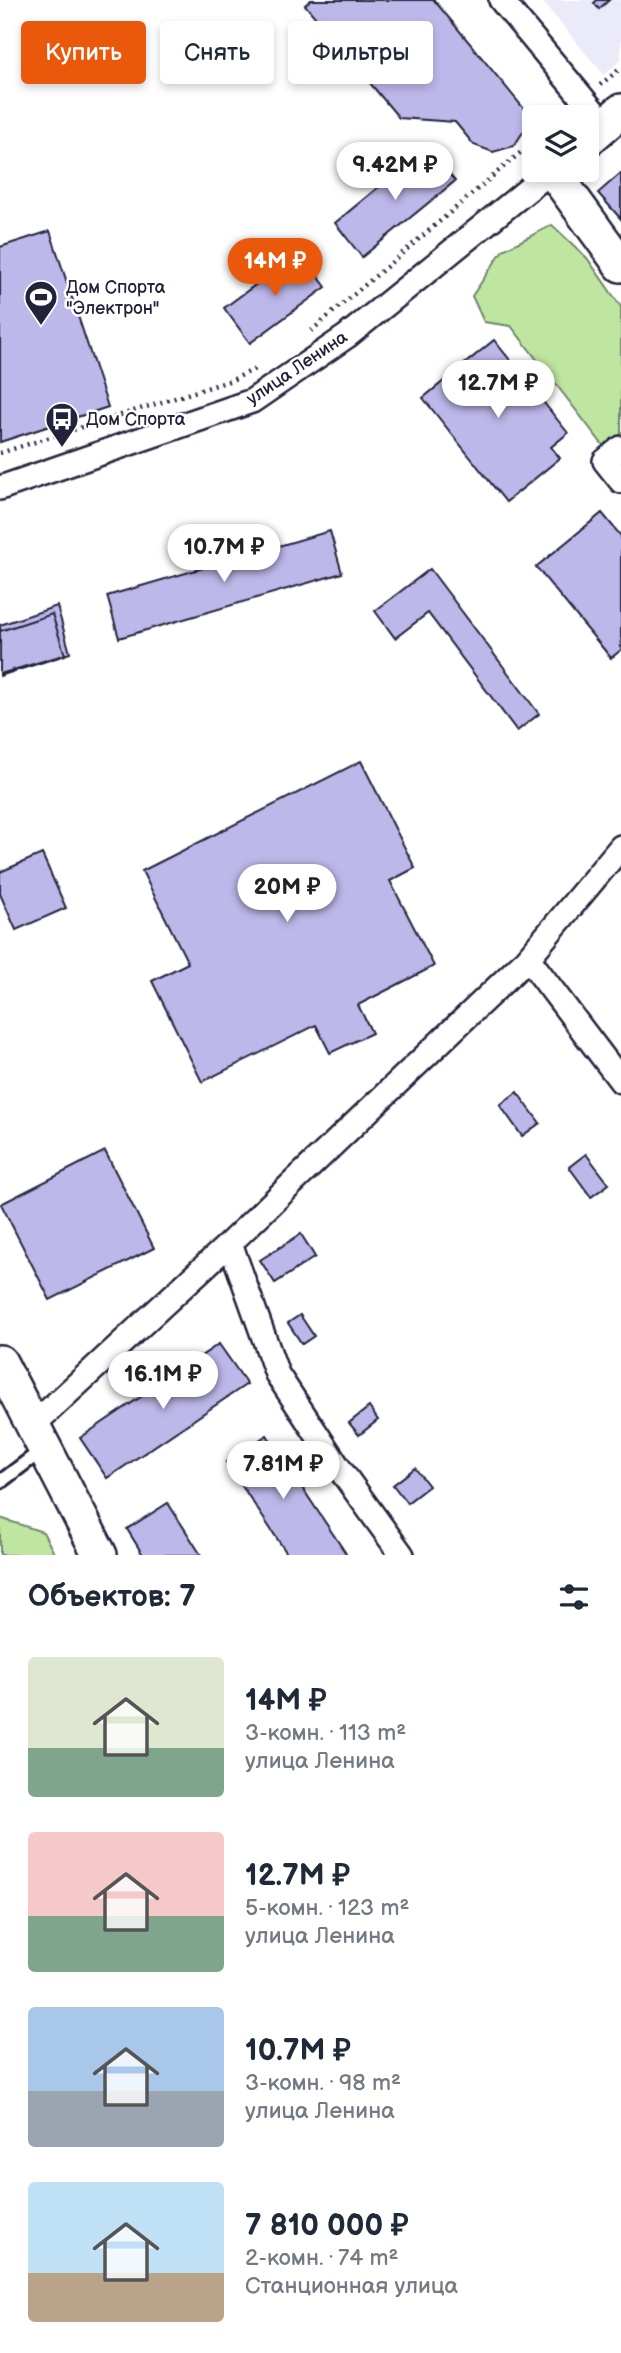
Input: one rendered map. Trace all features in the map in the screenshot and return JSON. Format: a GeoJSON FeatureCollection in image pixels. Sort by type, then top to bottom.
{"type":"FeatureCollection","features":[{"type":"Feature","properties":{"kind":"street"},"geometry":{"type":"LineString","coordinates":[[501,0],[604,126]]}},
{"type":"Feature","properties":{"kind":"street","name":"улица Ленина"},"geometry":{"type":"LineString","coordinates":[[0,488],[252,401],[346,336],[537,182]]}},
{"type":"Feature","properties":{"kind":"street"},"geometry":{"type":"LineString","coordinates":[[561,182],[621,265]]}},
{"type":"Feature","properties":{"kind":"street"},"geometry":{"type":"LineString","coordinates":[[621,448],[606,461],[621,481]]}},
{"type":"Feature","properties":{"kind":"street"},"geometry":{"type":"LineString","coordinates":[[39,1437],[230,1243],[528,958],[621,847]]}},
{"type":"Feature","properties":{"kind":"street"},"geometry":{"type":"LineString","coordinates":[[528,958],[621,1082]]}},
{"type":"Feature","properties":{"kind":"street"},"geometry":{"type":"LineString","coordinates":[[230,1243],[277,1374],[339,1468],[402,1555]]}},
{"type":"Feature","properties":{"kind":"street"},"geometry":{"type":"LineString","coordinates":[[0,1362],[100,1555]]}},
{"type":"Feature","properties":{"kind":"lane"},"geometry":{"type":"LineString","coordinates":[[0,1482],[39,1437]]}},
{"type":"Feature","properties":{"kind":"path"},"geometry":{"type":"LineString","coordinates":[[311,331],[522,151]]}},
{"type":"Feature","properties":{"kind":"path"},"geometry":{"type":"LineString","coordinates":[[0,453],[232,380],[266,363]]}},
{"type":"Feature","properties":{"kind":"shaded area"},"geometry":{"type":"Polygon","coordinates":[[[541,0],[621,0],[621,60],[604,75],[541,0]]]}},
{"type":"Feature","properties":{"kind":"green space"},"geometry":{"type":"Polygon","coordinates":[[[552,225],[587,258],[621,307],[621,462],[609,453],[511,326],[484,322],[472,296],[503,250],[552,225]]]}},
{"type":"Feature","properties":{"kind":"green space"},"geometry":{"type":"Polygon","coordinates":[[[0,1518],[43,1532],[55,1555],[0,1555],[0,1518]]]}},
{"type":"Feature","properties":{"kind":"building"},"geometry":{"type":"Polygon","coordinates":[[[311,0],[434,0],[522,106],[522,134],[514,146],[493,152],[474,145],[455,122],[399,118],[371,84],[433,84],[433,21],[318,21],[305,5],[311,0]]]}},
{"type":"Feature","properties":{"kind":"building"},"geometry":{"type":"Polygon","coordinates":[[[597,0],[609,0],[599,9],[594,3],[597,0]]]}},
{"type":"Feature","properties":{"kind":"building"},"geometry":{"type":"Polygon","coordinates":[[[427,147],[455,181],[362,257],[335,223],[427,147]]]}},
{"type":"Feature","properties":{"kind":"building"},"geometry":{"type":"Polygon","coordinates":[[[621,173],[621,219],[598,193],[621,173]]]}},
{"type":"Feature","properties":{"kind":"building","name":"Дом Спорта \"Электрон\""},"geometry":{"type":"Polygon","coordinates":[[[50,231],[108,407],[0,442],[0,247],[50,231]]]}},
{"type":"Feature","properties":{"kind":"building"},"geometry":{"type":"Polygon","coordinates":[[[300,252],[326,287],[250,343],[224,308],[300,252]]]}},
{"type":"Feature","properties":{"kind":"building"},"geometry":{"type":"Polygon","coordinates":[[[494,340],[568,433],[551,447],[560,458],[506,502],[423,398],[494,340]]]}},
{"type":"Feature","properties":{"kind":"building"},"geometry":{"type":"Polygon","coordinates":[[[602,513],[621,536],[621,650],[611,658],[536,567],[602,513]]]}},
{"type":"Feature","properties":{"kind":"building"},"geometry":{"type":"Polygon","coordinates":[[[330,531],[342,573],[119,638],[107,596],[330,531]]]}},
{"type":"Feature","properties":{"kind":"building"},"geometry":{"type":"Polygon","coordinates":[[[430,569],[539,714],[517,731],[428,613],[395,638],[375,611],[430,569]]]}},
{"type":"Feature","properties":{"kind":"building"},"geometry":{"type":"Polygon","coordinates":[[[57,606],[70,653],[0,674],[0,625],[57,606]]]}},
{"type":"Feature","properties":{"kind":"building"},"geometry":{"type":"Polygon","coordinates":[[[52,614],[65,655],[0,676],[0,631],[52,614]]]}},
{"type":"Feature","properties":{"kind":"building"},"geometry":{"type":"Polygon","coordinates":[[[361,761],[415,868],[390,881],[434,966],[358,1005],[372,1033],[330,1053],[316,1025],[202,1082],[152,981],[188,963],[142,871],[361,761]]]}},
{"type":"Feature","properties":{"kind":"building"},"geometry":{"type":"Polygon","coordinates":[[[42,854],[66,908],[16,930],[0,894],[0,872],[42,854]]]}},
{"type":"Feature","properties":{"kind":"building"},"geometry":{"type":"Polygon","coordinates":[[[517,1092],[540,1123],[522,1136],[500,1105],[517,1092]]]}},
{"type":"Feature","properties":{"kind":"building"},"geometry":{"type":"Polygon","coordinates":[[[105,1151],[154,1248],[50,1300],[1,1204],[105,1151]]]}},
{"type":"Feature","properties":{"kind":"building"},"geometry":{"type":"Polygon","coordinates":[[[586,1154],[609,1184],[591,1197],[569,1167],[586,1154]]]}},
{"type":"Feature","properties":{"kind":"building"},"geometry":{"type":"Polygon","coordinates":[[[301,1234],[315,1257],[275,1283],[260,1260],[301,1234]]]}},
{"type":"Feature","properties":{"kind":"building"},"geometry":{"type":"Polygon","coordinates":[[[300,1315],[314,1336],[302,1344],[288,1323],[300,1315]]]}},
{"type":"Feature","properties":{"kind":"building"},"geometry":{"type":"Polygon","coordinates":[[[219,1344],[247,1384],[107,1478],[80,1438],[219,1344]]]}},
{"type":"Feature","properties":{"kind":"building"},"geometry":{"type":"Polygon","coordinates":[[[369,1407],[378,1420],[359,1435],[349,1423],[369,1407]]]}},
{"type":"Feature","properties":{"kind":"building"},"geometry":{"type":"Polygon","coordinates":[[[267,1435],[347,1555],[288,1555],[226,1462],[267,1435]]]}},
{"type":"Feature","properties":{"kind":"building"},"geometry":{"type":"Polygon","coordinates":[[[415,1468],[429,1486],[407,1503],[393,1485],[415,1468]]]}},
{"type":"Feature","properties":{"kind":"building"},"geometry":{"type":"Polygon","coordinates":[[[168,1503],[201,1555],[143,1555],[127,1529],[168,1503]]]}},
{"type":"Feature","properties":{"kind":"place","name":"Дом Спорта \"Электрон\""},"geometry":{"type":"Point","coordinates":[41,327]}},
{"type":"Feature","properties":{"kind":"place","name":"Дом Спорта"},"geometry":{"type":"Point","coordinates":[62,449]}}]}
